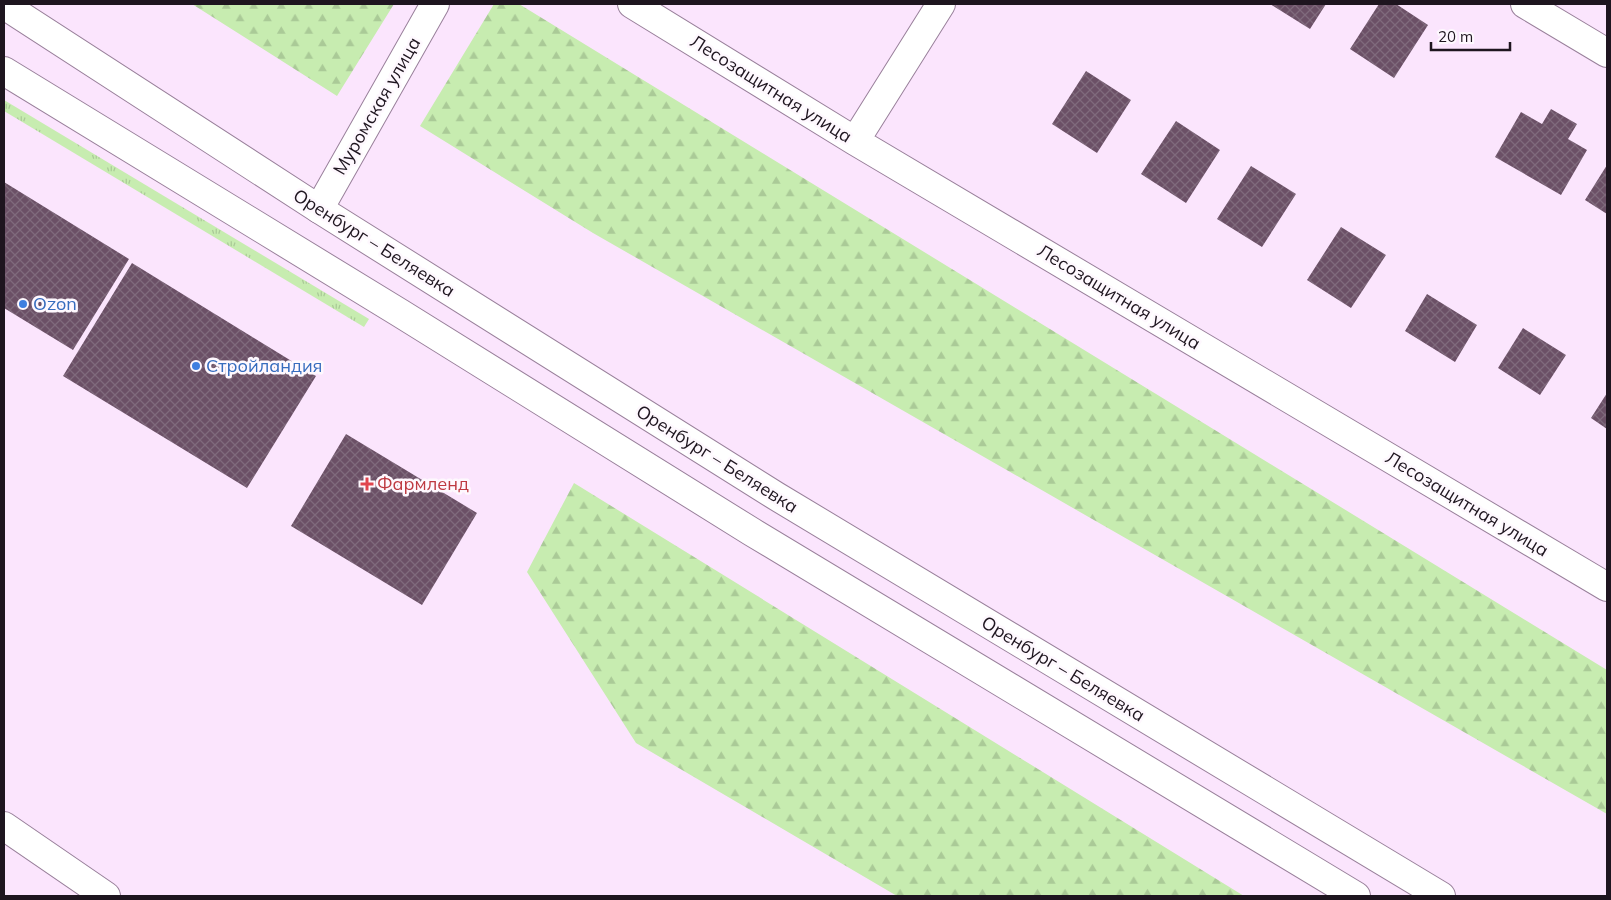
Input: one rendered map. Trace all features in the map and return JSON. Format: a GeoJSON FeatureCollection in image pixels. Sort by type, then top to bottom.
{"type":"FeatureCollection","features":[{"type":"Feature","properties":{"kind":"main road","name":"Муромская улица"},"geometry":{"type":"LineString","coordinates":[[319,209],[436,4]]}},
{"type":"Feature","properties":{"kind":"main road","name":"Лесозащитная улица"},"geometry":{"type":"LineString","coordinates":[[632,4],[855,141],[1607,587]]}},
{"type":"Feature","properties":{"kind":"main road"},"geometry":{"type":"LineString","coordinates":[[855,141],[942,4]]}},
{"type":"Feature","properties":{"kind":"main road"},"geometry":{"type":"LineString","coordinates":[[1525,4],[1607,53]]}},
{"type":"Feature","properties":{"kind":"main road","name":"Оренбург – Беляевка"},"geometry":{"type":"LineString","coordinates":[[4,5],[319,209],[776,496],[1441,896]]}},
{"type":"Feature","properties":{"kind":"main road"},"geometry":{"type":"LineString","coordinates":[[4,72],[400,313],[744,527],[1356,896]]}},
{"type":"Feature","properties":{"kind":"main road"},"geometry":{"type":"LineString","coordinates":[[4,826],[106,896]]}},
{"type":"Feature","properties":{"kind":"green space"},"geometry":{"type":"Polygon","coordinates":[[[192,4],[394,4],[337,96],[192,4]]]}},
{"type":"Feature","properties":{"kind":"green space"},"geometry":{"type":"Polygon","coordinates":[[[494,4],[519,4],[1607,670],[1607,814],[593,233],[420,126],[494,4]]]}},
{"type":"Feature","properties":{"kind":"green space"},"geometry":{"type":"Polygon","coordinates":[[[4,100],[369,319],[364,327],[4,111],[4,100]]]}},
{"type":"Feature","properties":{"kind":"green space"},"geometry":{"type":"Polygon","coordinates":[[[574,483],[1244,896],[897,896],[636,743],[527,572],[574,483]]]}},
{"type":"Feature","properties":{"kind":"building"},"geometry":{"type":"Polygon","coordinates":[[[1270,4],[1326,4],[1310,29],[1270,4]]]}},
{"type":"Feature","properties":{"kind":"building"},"geometry":{"type":"Polygon","coordinates":[[[1379,4],[1396,4],[1428,25],[1394,78],[1350,49],[1379,4]]]}},
{"type":"Feature","properties":{"kind":"building"},"geometry":{"type":"Polygon","coordinates":[[[1086,71],[1131,100],[1097,153],[1052,124],[1086,71]]]}},
{"type":"Feature","properties":{"kind":"building"},"geometry":{"type":"Polygon","coordinates":[[[1551,109],[1577,124],[1568,139],[1587,150],[1561,195],[1495,157],[1521,112],[1542,124],[1551,109]]]}},
{"type":"Feature","properties":{"kind":"building"},"geometry":{"type":"Polygon","coordinates":[[[1176,121],[1220,150],[1186,203],[1141,174],[1176,121]]]}},
{"type":"Feature","properties":{"kind":"building"},"geometry":{"type":"Polygon","coordinates":[[[1607,165],[1607,214],[1585,200],[1607,165]]]}},
{"type":"Feature","properties":{"kind":"building"},"geometry":{"type":"Polygon","coordinates":[[[1251,166],[1296,194],[1262,247],[1217,219],[1251,166]]]}},
{"type":"Feature","properties":{"kind":"building"},"geometry":{"type":"Polygon","coordinates":[[[4,182],[129,259],[73,350],[4,308],[4,182]]]}},
{"type":"Feature","properties":{"kind":"building"},"geometry":{"type":"Polygon","coordinates":[[[1341,227],[1386,255],[1351,308],[1307,280],[1341,227]]]}},
{"type":"Feature","properties":{"kind":"building"},"geometry":{"type":"Polygon","coordinates":[[[132,263],[316,376],[247,488],[63,376],[132,263]]]}},
{"type":"Feature","properties":{"kind":"building"},"geometry":{"type":"Polygon","coordinates":[[[1427,294],[1477,325],[1455,362],[1405,331],[1427,294]]]}},
{"type":"Feature","properties":{"kind":"building"},"geometry":{"type":"Polygon","coordinates":[[[1523,328],[1566,355],[1540,395],[1498,368],[1523,328]]]}},
{"type":"Feature","properties":{"kind":"building"},"geometry":{"type":"Polygon","coordinates":[[[1607,393],[1607,429],[1591,418],[1607,393]]]}},
{"type":"Feature","properties":{"kind":"building"},"geometry":{"type":"Polygon","coordinates":[[[346,434],[477,513],[422,605],[291,526],[346,434]]]}},
{"type":"Feature","properties":{"kind":"place","name":"Ozon"},"geometry":{"type":"Point","coordinates":[23,304]}},
{"type":"Feature","properties":{"kind":"place","name":"Стройландия"},"geometry":{"type":"Point","coordinates":[196,366]}},
{"type":"Feature","properties":{"kind":"place","name":"Фармленд"},"geometry":{"type":"Point","coordinates":[367,484]}}]}
